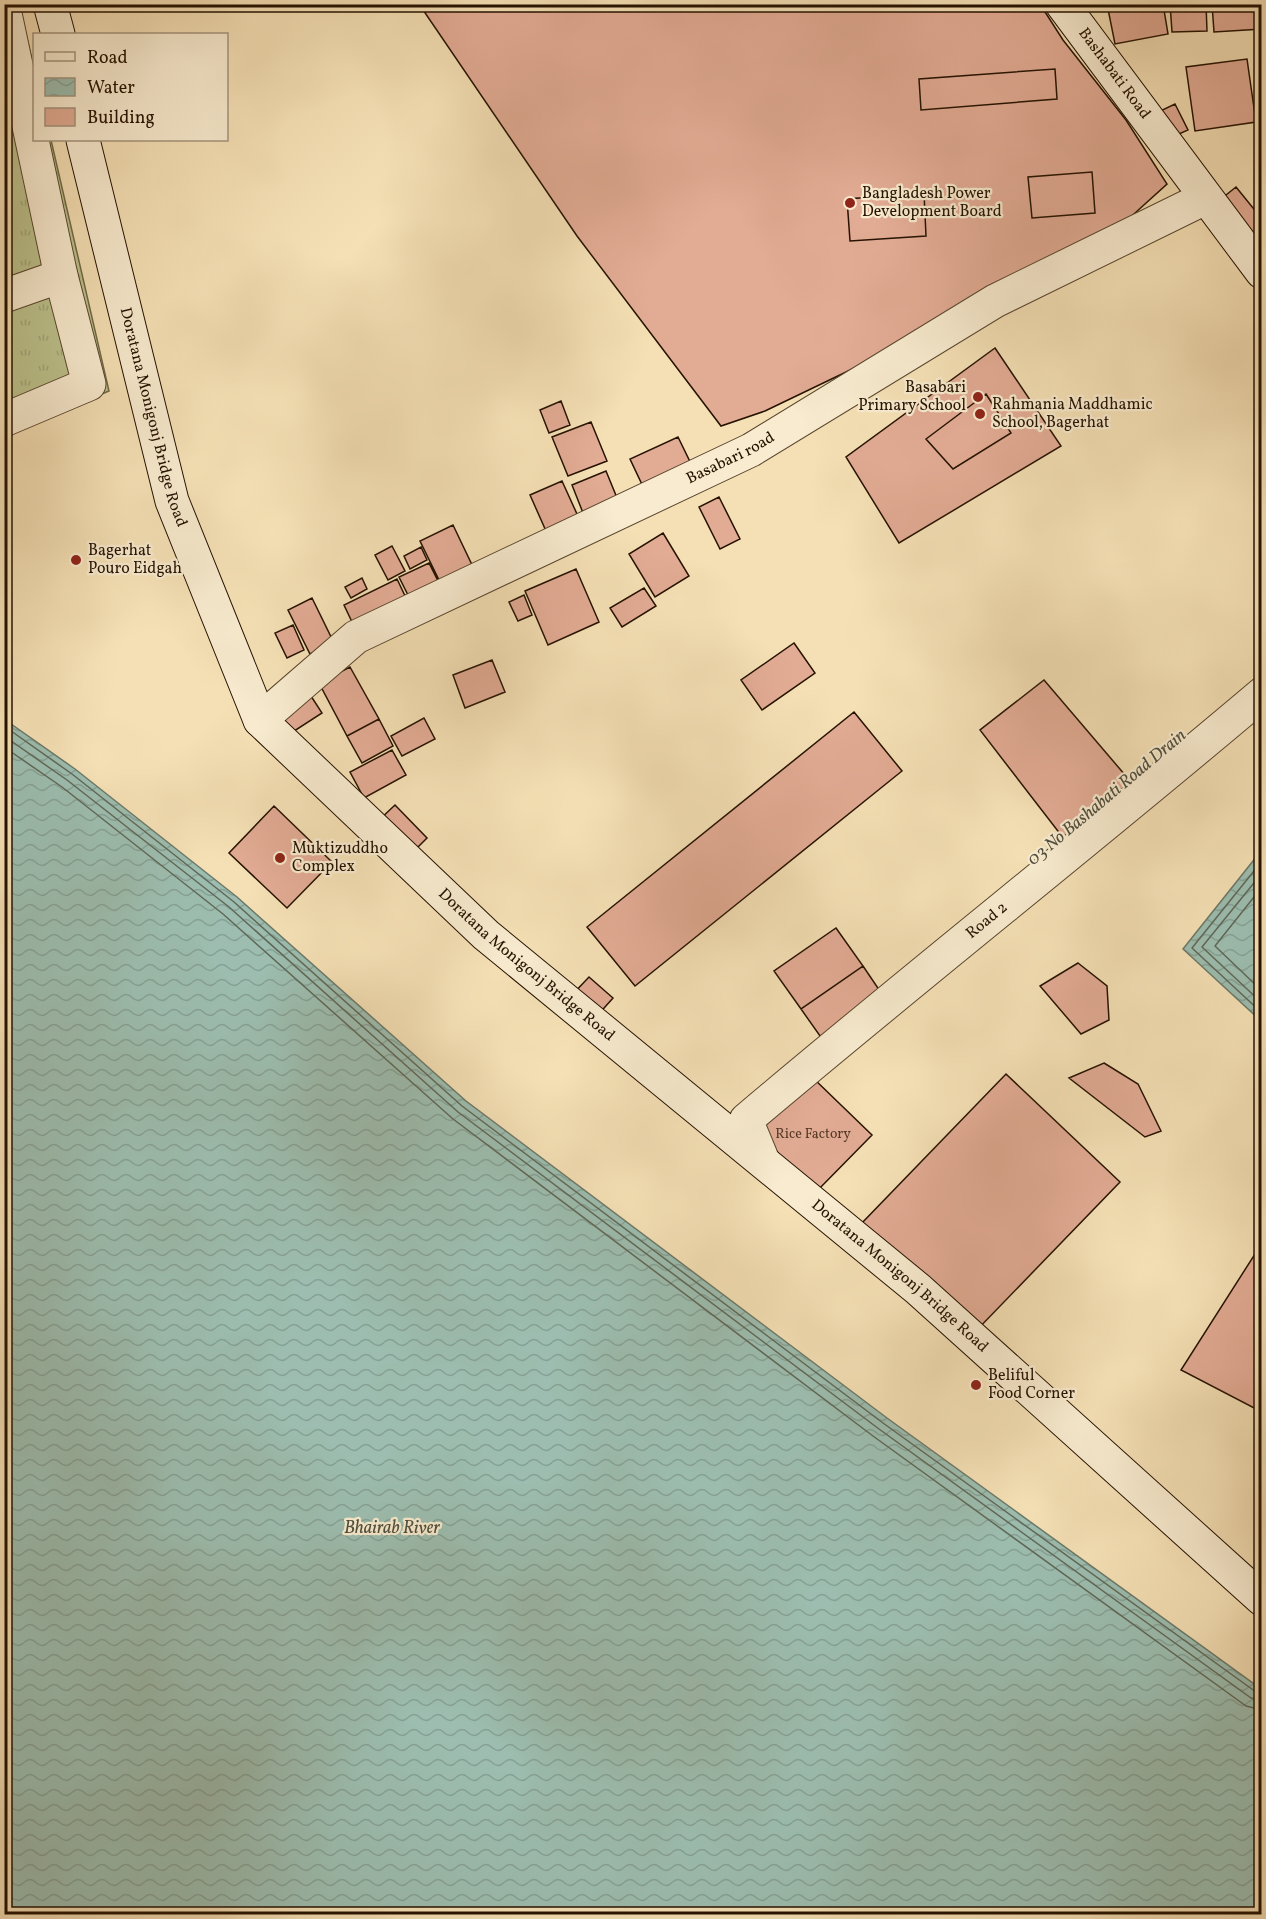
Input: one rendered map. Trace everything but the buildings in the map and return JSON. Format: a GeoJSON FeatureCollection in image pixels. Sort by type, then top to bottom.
{"type":"FeatureCollection","features":[{"type":"Feature","properties":{"kind":"street"},"geometry":{"type":"LineString","coordinates":[[50,4],[58,33]]}},
{"type":"Feature","properties":{"kind":"street","name":"Bashabati Road"},"geometry":{"type":"LineString","coordinates":[[1062,4],[1163,144],[1262,272]]}},
{"type":"Feature","properties":{"kind":"street"},"geometry":{"type":"LineString","coordinates":[[4,9],[17,118],[89,384],[4,420]]}},
{"type":"Feature","properties":{"kind":"street","name":"Doratana Monigonj Bridge Road"},"geometry":{"type":"LineString","coordinates":[[83,141],[172,501],[260,720],[486,935],[918,1289],[1262,1599]]}},
{"type":"Feature","properties":{"kind":"street","name":"Basabari road"},"geometry":{"type":"LineString","coordinates":[[260,720],[356,637],[751,450],[995,301],[1205,198]]}},
{"type":"Feature","properties":{"kind":"street"},"geometry":{"type":"LineString","coordinates":[[4,296],[61,276]]}},
{"type":"Feature","properties":{"kind":"street","name":"Road 2"},"geometry":{"type":"LineString","coordinates":[[763,1161],[746,1120],[849,1032],[1055,867],[1262,694]]}},
{"type":"Feature","properties":{"kind":"green space"},"geometry":{"type":"Polygon","coordinates":[[[19,4],[33,65],[33,141],[51,141],[109,391],[5,434],[4,5],[19,4]]]}},
{"type":"Feature","properties":{"kind":"water","name":"Bhairab River"},"geometry":{"type":"Polygon","coordinates":[[[4,719],[75,769],[237,897],[466,1101],[887,1418],[1261,1689],[1261,1914],[5,1914],[4,719]]]}},
{"type":"Feature","properties":{"kind":"water"},"geometry":{"type":"Polygon","coordinates":[[[1261,851],[1261,1021],[1183,949],[1261,851]]]}},
{"type":"Feature","properties":{"kind":"place","name":"Bangladesh Power Development Board"},"geometry":{"type":"Point","coordinates":[850,203]}},
{"type":"Feature","properties":{"kind":"place","name":"Basabari Primary School"},"geometry":{"type":"Point","coordinates":[978,397]}},
{"type":"Feature","properties":{"kind":"place","name":"Rahmania Maddhamic School, Bagerhat"},"geometry":{"type":"Point","coordinates":[980,414]}},
{"type":"Feature","properties":{"kind":"place","name":"Bagerhat Pouro Eidgah"},"geometry":{"type":"Point","coordinates":[76,560]}},
{"type":"Feature","properties":{"kind":"place","name":"Muktizuddho Complex"},"geometry":{"type":"Point","coordinates":[280,858]}},
{"type":"Feature","properties":{"kind":"place","name":"Beliful Food Corner"},"geometry":{"type":"Point","coordinates":[976,1385]}},
{"type":"Feature","properties":{"kind":"water label","name":"03 No Bashabati Road Drain"},"geometry":{"type":"Point","coordinates":[1107,798]}}]}
